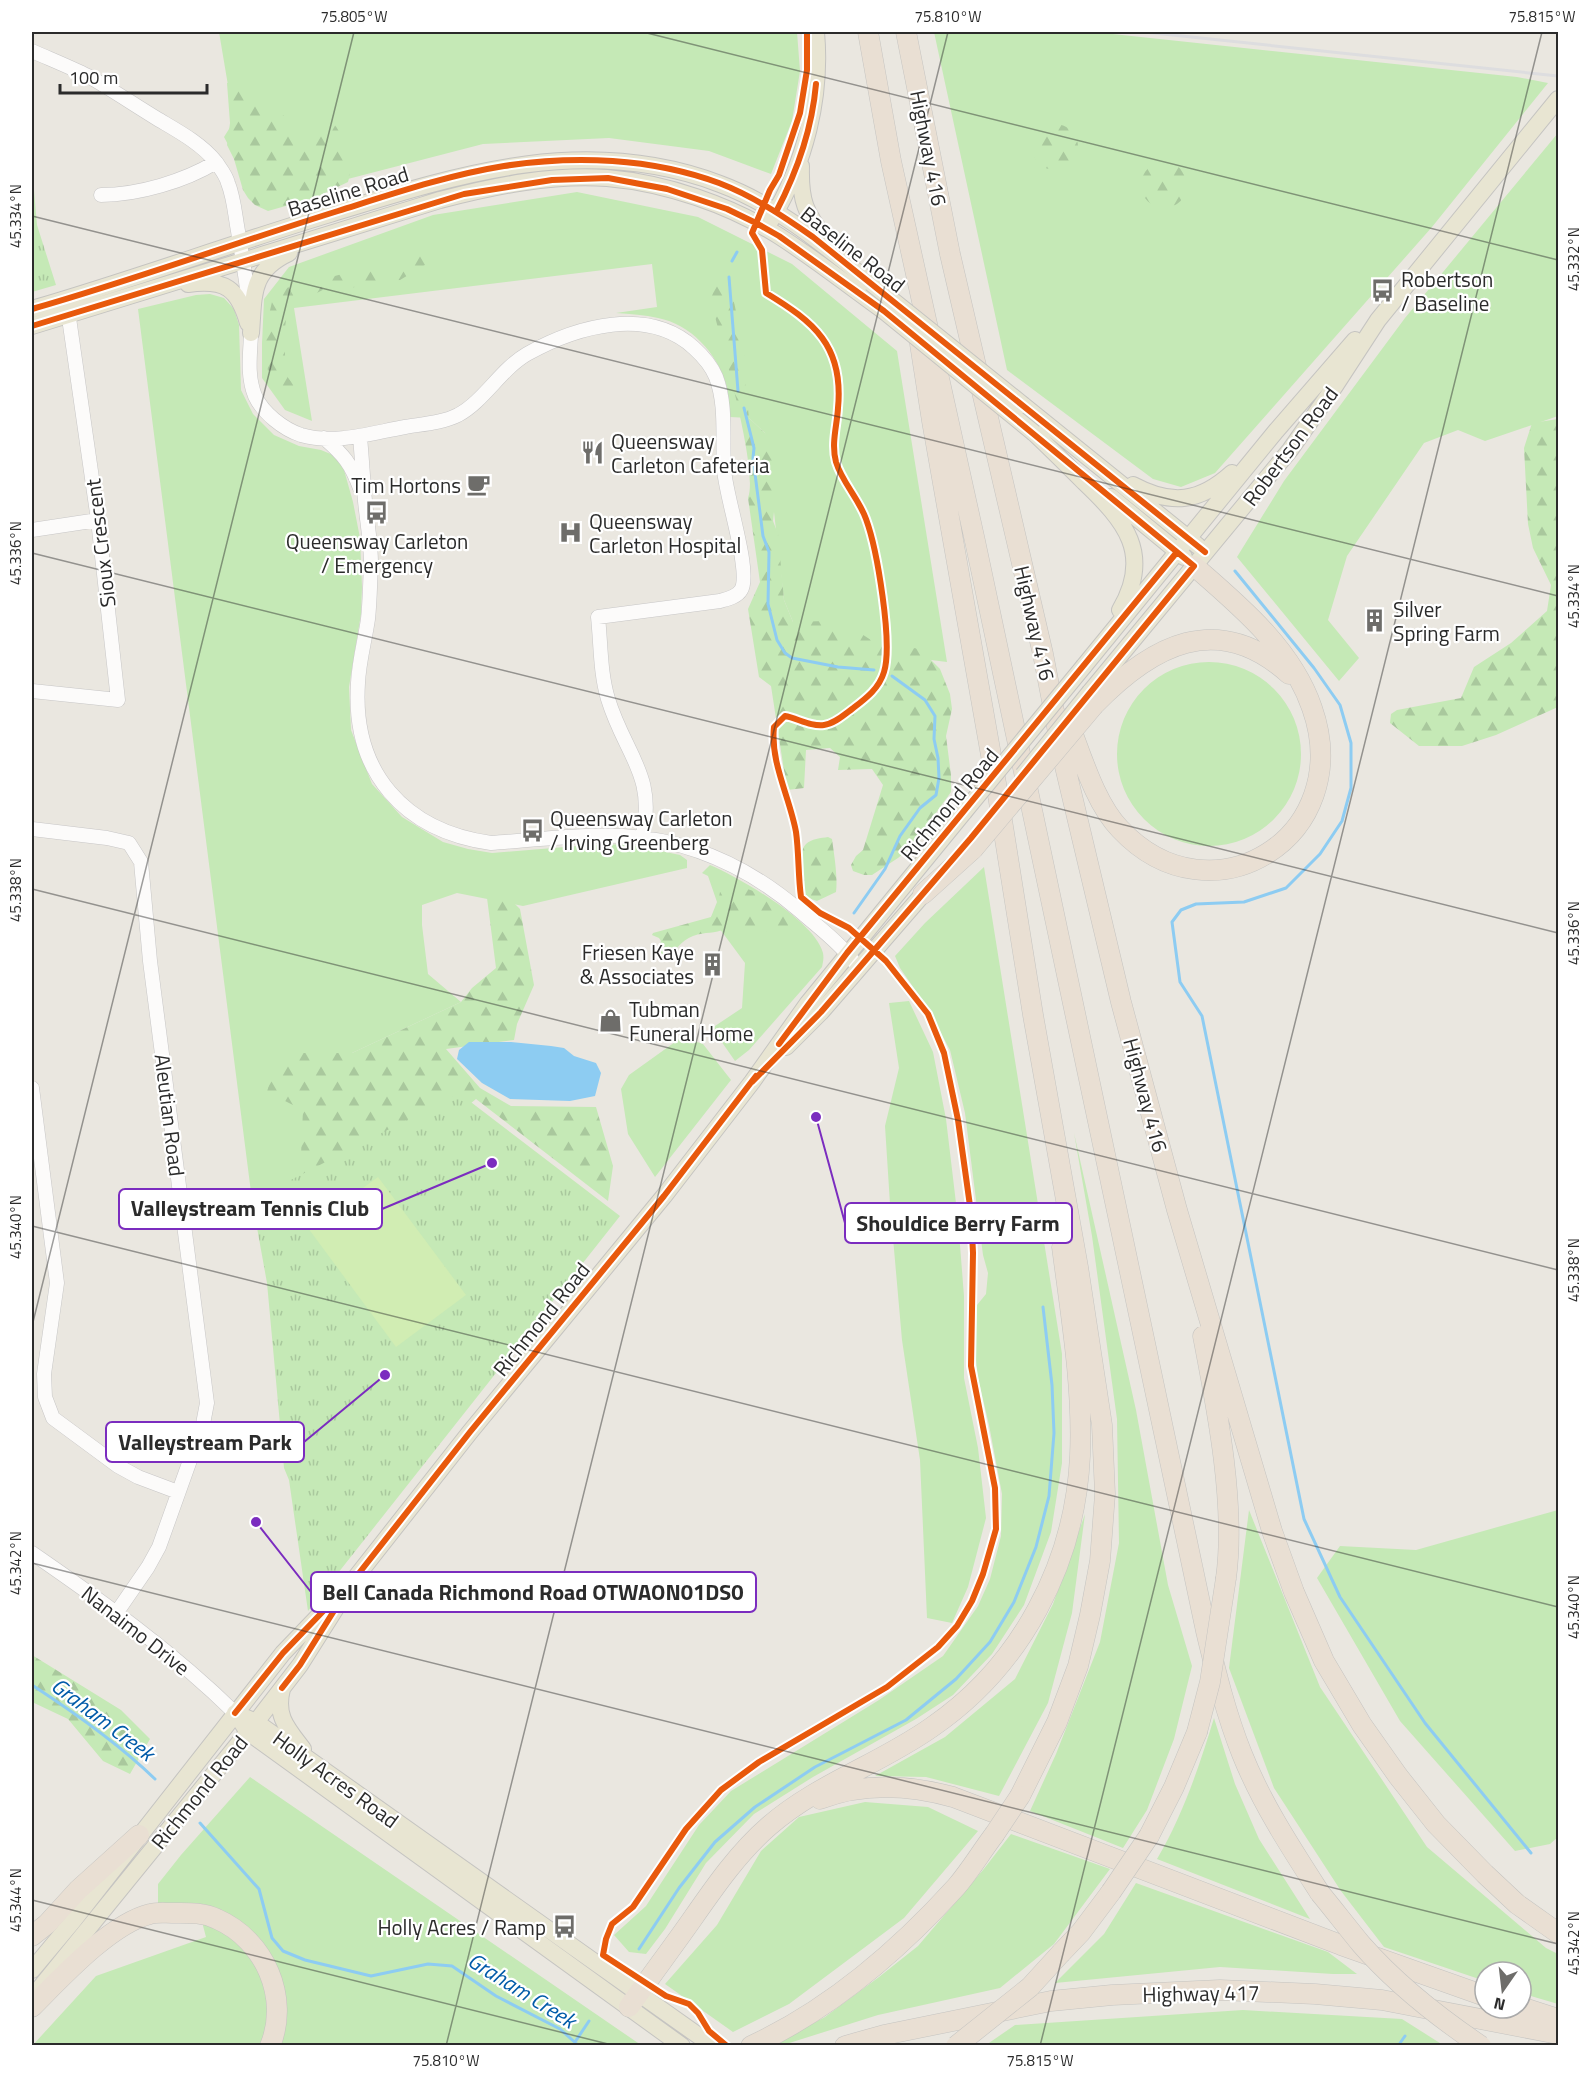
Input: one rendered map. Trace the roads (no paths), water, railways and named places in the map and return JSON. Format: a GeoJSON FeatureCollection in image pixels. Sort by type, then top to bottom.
{"type":"FeatureCollection","features":[{"type":"Feature","properties":{"kind":"highway","name":"Highway 416"},"geometry":{"type":"LineString","coordinates":[[868,32],[891,161]]}},
{"type":"Feature","properties":{"kind":"highway","name":"Highway 416"},"geometry":{"type":"LineString","coordinates":[[906,32],[950,254],[1042,654],[1063,758],[1119,990],[1177,1210]]}},
{"type":"Feature","properties":{"kind":"highway"},"geometry":{"type":"LineString","coordinates":[[753,2045],[844,1990],[884,1957],[958,1885],[1020,1796],[1057,1722],[1078,1666],[1100,1561],[1105,1494],[1102,1425],[1089,1331],[1033,1015],[997,789],[934,433],[918,329],[904,262],[891,161]]}},
{"type":"Feature","properties":{"kind":"highway"},"geometry":{"type":"LineString","coordinates":[[891,161],[979,563],[1182,1520],[1222,1696],[1242,1754],[1263,1801],[1320,1893],[1362,1945],[1413,1994],[1481,2046]]}},
{"type":"Feature","properties":{"kind":"highway"},"geometry":{"type":"LineString","coordinates":[[1042,654],[1098,795],[1110,817],[1126,836],[1146,852],[1168,863],[1194,869],[1219,870],[1257,859],[1281,843],[1302,822],[1318,785],[1322,759],[1315,717],[1305,691],[1284,657],[1200,559]]}},
{"type":"Feature","properties":{"kind":"highway"},"geometry":{"type":"LineString","coordinates":[[923,894],[972,843],[1092,698],[1157,653],[1183,643],[1224,641],[1248,648],[1281,666],[1305,691]]}},
{"type":"Feature","properties":{"kind":"highway"},"geometry":{"type":"LineString","coordinates":[[634,2000],[741,1854],[759,1834],[785,1814],[838,1780],[930,1729],[976,1691],[1003,1662],[1024,1633],[1043,1599],[1066,1543],[1075,1508],[1079,1473],[1081,1440],[1079,1399],[1033,1015]]}},
{"type":"Feature","properties":{"kind":"highway"},"geometry":{"type":"LineString","coordinates":[[956,2046],[1030,1987],[1081,1932],[1149,1836],[1174,1787],[1197,1732],[1210,1682],[1226,1578],[1227,1510],[1222,1451],[1209,1368],[1177,1210]]}},
{"type":"Feature","properties":{"kind":"highway"},"geometry":{"type":"LineString","coordinates":[[1177,1210],[1272,1531],[1294,1592],[1324,1661],[1362,1725],[1436,1824],[1517,1904],[1558,1933]]}},
{"type":"Feature","properties":{"kind":"highway"},"geometry":{"type":"LineString","coordinates":[[785,1814],[823,1798],[855,1790],[886,1787],[935,1792],[985,1808],[1381,1960],[1473,1992]]}},
{"type":"Feature","properties":{"kind":"highway"},"geometry":{"type":"LineString","coordinates":[[32,1936],[47,1924],[78,1890],[139,1835]]}},
{"type":"Feature","properties":{"kind":"highway"},"geometry":{"type":"LineString","coordinates":[[32,2007],[110,1934],[129,1922],[151,1914],[196,1912],[218,1919],[237,1931],[254,1947],[269,1971],[276,1993],[278,2014],[270,2046]]}},
{"type":"Feature","properties":{"kind":"highway","name":"Highway 417"},"geometry":{"type":"LineString","coordinates":[[845,2046],[884,2035],[1051,2001],[1112,1995],[1220,1990],[1315,1994],[1382,2000],[1558,2034]]}},
{"type":"Feature","properties":{"kind":"highway"},"geometry":{"type":"LineString","coordinates":[[1533,2011],[1558,2019]]}},
{"type":"Feature","properties":{"kind":"main road"},"geometry":{"type":"LineString","coordinates":[[766,229],[795,173],[802,153],[815,96],[816,32]]}},
{"type":"Feature","properties":{"kind":"main road","name":"Robertson Road"},"geometry":{"type":"LineString","coordinates":[[1200,559],[1290,450],[1378,320],[1558,99]]}},
{"type":"Feature","properties":{"kind":"main road"},"geometry":{"type":"LineString","coordinates":[[802,153],[801,190],[804,207],[842,260]]}},
{"type":"Feature","properties":{"kind":"main road","name":"Baseline Road"},"geometry":{"type":"LineString","coordinates":[[32,326],[68,307],[239,242],[457,176],[504,166],[564,160],[631,163],[687,173],[730,188],[776,212],[842,260],[1189,539],[1200,559]]}},
{"type":"Feature","properties":{"kind":"main road","name":"Baseline Road"},"geometry":{"type":"LineString","coordinates":[[32,309],[68,307],[149,289],[440,200],[487,188],[552,180],[590,178],[625,180],[667,189],[727,209],[779,236],[884,311],[1177,552],[1200,559]]}},
{"type":"Feature","properties":{"kind":"main road"},"geometry":{"type":"LineString","coordinates":[[251,333],[255,288],[266,267],[277,258],[330,234]]}},
{"type":"Feature","properties":{"kind":"main road"},"geometry":{"type":"LineString","coordinates":[[149,289],[201,282],[220,285],[235,294],[242,302],[251,333]]}},
{"type":"Feature","properties":{"kind":"main road","name":"Robertson Road"},"geometry":{"type":"LineString","coordinates":[[1177,552],[1276,431],[1354,342],[1378,320]]}},
{"type":"Feature","properties":{"kind":"main road"},"geometry":{"type":"LineString","coordinates":[[1100,466],[1156,496],[1175,499],[1193,497],[1216,487],[1276,431]]}},
{"type":"Feature","properties":{"kind":"main road"},"geometry":{"type":"LineString","coordinates":[[1034,433],[1114,512],[1122,523],[1133,548],[1134,570],[1131,590],[1096,652]]}},
{"type":"Feature","properties":{"kind":"main road","name":"Richmond Road"},"geometry":{"type":"LineString","coordinates":[[32,1970],[74,1921],[283,1653],[356,1576],[470,1432],[664,1196],[847,953],[1177,552]]}},
{"type":"Feature","properties":{"kind":"main road"},"geometry":{"type":"LineString","coordinates":[[1092,698],[1200,559]]}},
{"type":"Feature","properties":{"kind":"main road","name":"Richmond Road"},"geometry":{"type":"LineString","coordinates":[[752,1082],[821,1012],[923,894]]}},
{"type":"Feature","properties":{"kind":"main road","name":"Richmond Road"},"geometry":{"type":"LineString","coordinates":[[32,1998],[300,1665],[356,1576]]}},
{"type":"Feature","properties":{"kind":"main road"},"geometry":{"type":"LineString","coordinates":[[282,1688],[279,1703],[281,1715],[312,1762]]}},
{"type":"Feature","properties":{"kind":"main road","name":"Holly Acres Road"},"geometry":{"type":"LineString","coordinates":[[235,1713],[634,2000],[713,2046]]}},
{"type":"Feature","properties":{"kind":"main road","name":"Holly Acres Road"},"geometry":{"type":"LineString","coordinates":[[252,1727],[312,1762],[437,1851],[634,2000],[682,2046]]}},
{"type":"Feature","properties":{"kind":"street"},"geometry":{"type":"LineString","coordinates":[[32,51],[87,76],[177,131],[209,154],[216,162],[227,179],[231,192],[251,333],[249,358],[254,394],[261,407],[285,428],[302,435],[324,438],[360,437],[456,416],[525,355],[553,341],[596,326],[625,324],[657,326],[683,338],[708,361],[717,379],[723,405],[724,475],[741,555],[744,577],[741,591],[737,595],[720,601],[598,617],[601,667],[608,699],[619,729],[641,772],[646,792],[646,821],[642,838]]}},
{"type":"Feature","properties":{"kind":"street"},"geometry":{"type":"LineString","coordinates":[[101,195],[123,195],[196,174],[216,162]]}},
{"type":"Feature","properties":{"kind":"street","name":"Sioux Crescent"},"geometry":{"type":"LineString","coordinates":[[32,691],[118,700],[98,520],[68,307]]}},
{"type":"Feature","properties":{"kind":"street"},"geometry":{"type":"LineString","coordinates":[[360,437],[371,561],[368,616],[358,682],[359,722],[363,741],[378,776],[403,805],[425,822],[450,834],[491,843],[596,836],[642,838],[690,847],[721,859],[776,891],[847,953],[858,968]]}},
{"type":"Feature","properties":{"kind":"street"},"geometry":{"type":"LineString","coordinates":[[324,438],[343,454],[352,466],[365,501]]}},
{"type":"Feature","properties":{"kind":"street"},"geometry":{"type":"LineString","coordinates":[[32,530],[98,520]]}},
{"type":"Feature","properties":{"kind":"street","name":"Aleutian Road"},"geometry":{"type":"LineString","coordinates":[[32,829],[107,838],[129,843],[141,862],[150,961],[207,1403],[203,1424],[159,1547],[117,1612]]}},
{"type":"Feature","properties":{"kind":"street"},"geometry":{"type":"LineString","coordinates":[[32,1088],[57,1284],[44,1374],[45,1397],[53,1418],[118,1466],[138,1477],[178,1492]]}},
{"type":"Feature","properties":{"kind":"street","name":"Nanaimo Drive"},"geometry":{"type":"LineString","coordinates":[[32,1553],[117,1612],[204,1684],[235,1713]]}},
{"type":"Feature","properties":{"kind":"water"},"geometry":{"type":"Polygon","coordinates":[[[469,1042],[511,1042],[564,1048],[574,1056],[596,1063],[601,1073],[595,1096],[570,1101],[510,1099],[482,1083],[457,1059],[459,1050],[469,1042]]]}},
{"type":"Feature","properties":{"kind":"waterway"},"geometry":{"type":"LineString","coordinates":[[732,261],[737,252]]}},
{"type":"Feature","properties":{"kind":"waterway"},"geometry":{"type":"LineString","coordinates":[[729,277],[738,391]]}},
{"type":"Feature","properties":{"kind":"waterway"},"geometry":{"type":"LineString","coordinates":[[744,408],[754,448],[753,458],[763,536],[769,552],[768,604],[777,640],[785,653],[792,658],[838,667],[874,670]]}},
{"type":"Feature","properties":{"kind":"waterway"},"geometry":{"type":"LineString","coordinates":[[1235,571],[1314,668],[1340,705],[1351,743],[1351,788],[1342,821],[1320,854],[1286,888],[1244,902],[1196,904],[1181,910],[1172,922],[1180,982],[1202,1016],[1304,1519],[1340,1597],[1425,1723],[1531,1853]]}},
{"type":"Feature","properties":{"kind":"waterway"},"geometry":{"type":"LineString","coordinates":[[854,913],[885,869],[900,836],[920,808],[936,795],[939,778],[934,739],[935,716],[925,700],[892,676]]}},
{"type":"Feature","properties":{"kind":"waterway"},"geometry":{"type":"LineString","coordinates":[[639,1949],[679,1888],[715,1842],[755,1807],[815,1767],[906,1720],[956,1679],[990,1642],[1014,1602],[1036,1547],[1049,1496],[1054,1433],[1052,1385],[1043,1307]]}},
{"type":"Feature","properties":{"kind":"waterway","name":"Graham Creek"},"geometry":{"type":"LineString","coordinates":[[32,1685],[96,1729],[155,1779]]}},
{"type":"Feature","properties":{"kind":"waterway","name":"Graham Creek"},"geometry":{"type":"LineString","coordinates":[[200,1823],[259,1889],[272,1938],[283,1951],[305,1960],[371,1976],[428,1964],[452,1966],[496,1996],[560,2029],[579,2046]]}},
{"type":"Feature","properties":{"kind":"waterway"},"geometry":{"type":"LineString","coordinates":[[575,2042],[589,2021]]}},
{"type":"Feature","properties":{"kind":"waterway"},"geometry":{"type":"LineString","coordinates":[[1398,2046],[1405,2036]]}},
{"type":"Feature","properties":{"kind":"railway"},"geometry":{"type":"LineString","coordinates":[[1144,32],[1558,76]]}},
{"type":"Feature","properties":{"kind":"place","name":"Robertson / Baseline"},"geometry":{"type":"Point","coordinates":[1383,291]}},
{"type":"Feature","properties":{"kind":"place","name":"Queensway Carleton Cafeteria"},"geometry":{"type":"Point","coordinates":[593,453]}},
{"type":"Feature","properties":{"kind":"place","name":"Tim Hortons"},"geometry":{"type":"Point","coordinates":[479,485]}},
{"type":"Feature","properties":{"kind":"place","name":"Queensway Carleton / Emergency"},"geometry":{"type":"Point","coordinates":[377,513]}},
{"type":"Feature","properties":{"kind":"place","name":"Queensway Carleton Hospital"},"geometry":{"type":"Point","coordinates":[571,533]}},
{"type":"Feature","properties":{"kind":"place","name":"Silver Spring Farm"},"geometry":{"type":"Point","coordinates":[1375,621]}},
{"type":"Feature","properties":{"kind":"place","name":"Queensway Carleton / Irving Greenberg"},"geometry":{"type":"Point","coordinates":[532,830]}},
{"type":"Feature","properties":{"kind":"place","name":"Friesen Kaye & Associates"},"geometry":{"type":"Point","coordinates":[712,964]}},
{"type":"Feature","properties":{"kind":"place","name":"Tubman Funeral Home"},"geometry":{"type":"Point","coordinates":[611,1021]}},
{"type":"Feature","properties":{"kind":"place","name":"Shouldice Berry Farm"},"geometry":{"type":"Point","coordinates":[816,1117]}},
{"type":"Feature","properties":{"kind":"place","name":"Valleystream Tennis Club"},"geometry":{"type":"Point","coordinates":[492,1163]}},
{"type":"Feature","properties":{"kind":"place","name":"Valleystream Park"},"geometry":{"type":"Point","coordinates":[385,1375]}},
{"type":"Feature","properties":{"kind":"place","name":"Bell Canada Richmond Road OTWAON01DS0"},"geometry":{"type":"Point","coordinates":[256,1522]}},
{"type":"Feature","properties":{"kind":"place","name":"Holly Acres / Ramp"},"geometry":{"type":"Point","coordinates":[564,1927]}}]}
